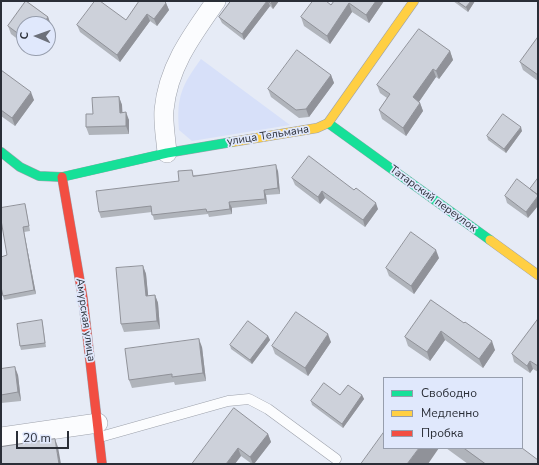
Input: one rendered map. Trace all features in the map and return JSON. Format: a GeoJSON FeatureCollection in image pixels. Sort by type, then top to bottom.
{"type":"FeatureCollection","features":[{"type":"Feature","properties":{"kind":"street"},"geometry":{"type":"LineString","coordinates":[[167,153],[164,111],[171,76],[180,55],[216,1]]}},
{"type":"Feature","properties":{"kind":"street"},"geometry":{"type":"LineString","coordinates":[[328,123],[414,1]]}},
{"type":"Feature","properties":{"kind":"street","name":"улица Тельмана"},"geometry":{"type":"LineString","coordinates":[[1,152],[20,167],[39,176],[62,177],[167,153],[317,128],[328,123]]}},
{"type":"Feature","properties":{"kind":"street","name":"Татарский переулок"},"geometry":{"type":"LineString","coordinates":[[328,123],[538,275]]}},
{"type":"Feature","properties":{"kind":"street","name":"Амурская улица"},"geometry":{"type":"LineString","coordinates":[[62,177],[83,299],[102,464]]}},
{"type":"Feature","properties":{"kind":"street"},"geometry":{"type":"LineString","coordinates":[[1,437],[99,430]]}},
{"type":"Feature","properties":{"kind":"lane"},"geometry":{"type":"LineString","coordinates":[[99,430],[228,401],[249,399],[268,409],[336,459]]}},
{"type":"Feature","properties":{"kind":"shaded area"},"geometry":{"type":"Polygon","coordinates":[[[201,59],[290,125],[192,141],[179,130],[178,109],[185,84],[201,59]]]}},
{"type":"Feature","properties":{"kind":"building"},"geometry":{"type":"Polygon","coordinates":[[[26,1],[47,16],[16,16],[16,32],[8,26],[26,1]]]}},
{"type":"Feature","properties":{"kind":"building"},"geometry":{"type":"Polygon","coordinates":[[[95,1],[100,1],[126,20],[139,1],[164,1],[166,3],[154,19],[147,14],[117,55],[77,25],[95,1]]]}},
{"type":"Feature","properties":{"kind":"building"},"geometry":{"type":"Polygon","coordinates":[[[231,1],[267,1],[242,34],[219,17],[231,1]]]}},
{"type":"Feature","properties":{"kind":"building"},"geometry":{"type":"Polygon","coordinates":[[[313,1],[326,1],[331,5],[334,1],[376,1],[366,15],[349,3],[327,36],[301,17],[313,1]]]}},
{"type":"Feature","properties":{"kind":"building"},"geometry":{"type":"Polygon","coordinates":[[[457,1],[471,1],[466,7],[457,1]]]}},
{"type":"Feature","properties":{"kind":"building"},"geometry":{"type":"Polygon","coordinates":[[[419,29],[450,51],[436,71],[433,69],[413,97],[420,103],[403,128],[379,110],[390,94],[377,85],[419,29]]]}},
{"type":"Feature","properties":{"kind":"building"},"geometry":{"type":"Polygon","coordinates":[[[538,37],[538,75],[520,62],[538,37]]]}},
{"type":"Feature","properties":{"kind":"building"},"geometry":{"type":"Polygon","coordinates":[[[297,50],[331,75],[306,109],[296,110],[268,89],[297,50]]]}},
{"type":"Feature","properties":{"kind":"building"},"geometry":{"type":"Polygon","coordinates":[[[1,70],[31,92],[12,118],[1,110],[1,70]]]}},
{"type":"Feature","properties":{"kind":"building"},"geometry":{"type":"Polygon","coordinates":[[[119,97],[120,113],[126,112],[126,126],[86,127],[86,114],[93,114],[92,98],[119,97]]]}},
{"type":"Feature","properties":{"kind":"building"},"geometry":{"type":"Polygon","coordinates":[[[503,114],[521,127],[504,149],[487,136],[503,114]]]}},
{"type":"Feature","properties":{"kind":"building"},"geometry":{"type":"Polygon","coordinates":[[[309,156],[354,190],[356,188],[376,203],[363,220],[322,191],[318,197],[292,178],[309,156]]]}},
{"type":"Feature","properties":{"kind":"building"},"geometry":{"type":"Polygon","coordinates":[[[276,165],[278,188],[264,190],[265,199],[229,202],[230,209],[207,212],[206,209],[152,215],[151,206],[99,212],[96,191],[179,181],[178,171],[192,170],[193,176],[276,165]]]}},
{"type":"Feature","properties":{"kind":"building"},"geometry":{"type":"Polygon","coordinates":[[[538,178],[538,195],[530,189],[538,178]]]}},
{"type":"Feature","properties":{"kind":"building"},"geometry":{"type":"Polygon","coordinates":[[[517,179],[538,195],[526,212],[505,196],[517,179]]]}},
{"type":"Feature","properties":{"kind":"building"},"geometry":{"type":"Polygon","coordinates":[[[25,204],[29,226],[23,227],[34,290],[3,296],[1,287],[1,257],[7,255],[1,220],[1,208],[25,204]]]}},
{"type":"Feature","properties":{"kind":"building"},"geometry":{"type":"Polygon","coordinates":[[[411,232],[436,250],[411,286],[386,268],[411,232]]]}},
{"type":"Feature","properties":{"kind":"building"},"geometry":{"type":"Polygon","coordinates":[[[143,266],[146,296],[155,295],[157,321],[121,324],[116,268],[143,266]]]}},
{"type":"Feature","properties":{"kind":"building"},"geometry":{"type":"Polygon","coordinates":[[[431,300],[492,341],[479,359],[441,331],[427,352],[405,337],[431,300]]]}},
{"type":"Feature","properties":{"kind":"building"},"geometry":{"type":"Polygon","coordinates":[[[296,312],[328,334],[305,368],[272,346],[296,312]]]}},
{"type":"Feature","properties":{"kind":"building"},"geometry":{"type":"Polygon","coordinates":[[[538,319],[538,366],[530,361],[527,366],[512,354],[538,319]]]}},
{"type":"Feature","properties":{"kind":"building"},"geometry":{"type":"Polygon","coordinates":[[[42,320],[45,343],[20,346],[17,324],[42,320]]]}},
{"type":"Feature","properties":{"kind":"building"},"geometry":{"type":"Polygon","coordinates":[[[248,321],[268,336],[250,360],[230,345],[248,321]]]}},
{"type":"Feature","properties":{"kind":"building"},"geometry":{"type":"Polygon","coordinates":[[[199,339],[203,373],[172,377],[172,374],[129,380],[125,349],[199,339]]]}},
{"type":"Feature","properties":{"kind":"building"},"geometry":{"type":"Polygon","coordinates":[[[15,367],[18,392],[1,395],[1,369],[15,367]]]}},
{"type":"Feature","properties":{"kind":"building"},"geometry":{"type":"Polygon","coordinates":[[[324,383],[340,395],[348,385],[362,395],[342,424],[311,401],[324,383]]]}},
{"type":"Feature","properties":{"kind":"building"},"geometry":{"type":"Polygon","coordinates":[[[234,408],[268,434],[250,457],[238,448],[226,464],[192,464],[234,408]]]}},
{"type":"Feature","properties":{"kind":"building"},"geometry":{"type":"Polygon","coordinates":[[[383,433],[383,449],[418,449],[407,464],[361,464],[383,433]]]}},
{"type":"Feature","properties":{"kind":"building"},"geometry":{"type":"Polygon","coordinates":[[[55,439],[59,464],[1,464],[1,447],[55,439]]]}},
{"type":"Feature","properties":{"kind":"building"},"geometry":{"type":"Polygon","coordinates":[[[465,449],[523,449],[538,460],[538,464],[486,464],[465,449]]]}},
{"type":"Feature","properties":{"kind":"traffic: fast"},"geometry":{"type":"LineString","coordinates":[[328,123],[490,240]]}},
{"type":"Feature","properties":{"kind":"traffic: fast"},"geometry":{"type":"LineString","coordinates":[[1,152],[20,167],[39,176],[62,177],[167,153],[232,142]]}},
{"type":"Feature","properties":{"kind":"traffic: slow"},"geometry":{"type":"LineString","coordinates":[[232,142],[317,128],[328,123],[414,1]]}},
{"type":"Feature","properties":{"kind":"traffic: slow"},"geometry":{"type":"LineString","coordinates":[[490,240],[538,275]]}},
{"type":"Feature","properties":{"kind":"traffic: jam"},"geometry":{"type":"LineString","coordinates":[[62,177],[83,299],[102,464]]}}]}
